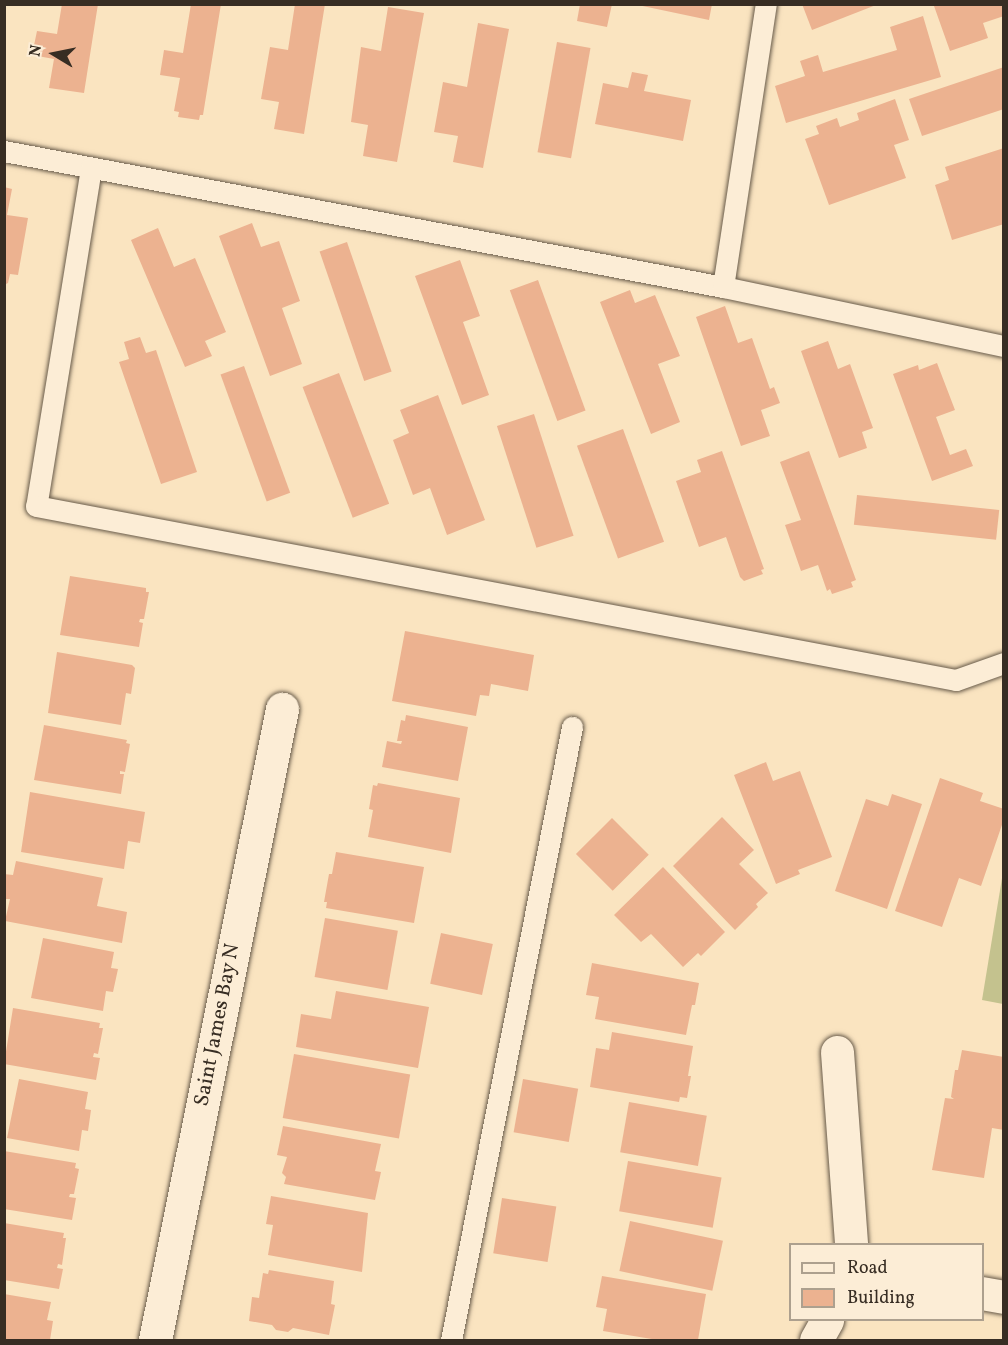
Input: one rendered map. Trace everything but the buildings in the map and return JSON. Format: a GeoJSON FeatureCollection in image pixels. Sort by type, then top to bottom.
{"type":"FeatureCollection","features":[{"type":"Feature","properties":{"kind":"street","name":"Saint James Bay N"},"geometry":{"type":"LineString","coordinates":[[155,1341],[282,709]]}},
{"type":"Feature","properties":{"kind":"street"},"geometry":{"type":"LineString","coordinates":[[837,1052],[851,1243]]}},
{"type":"Feature","properties":{"kind":"street"},"geometry":{"type":"LineString","coordinates":[[984,1293],[1004,1297]]}},
{"type":"Feature","properties":{"kind":"street"},"geometry":{"type":"LineString","coordinates":[[816,1341],[826,1321]]}},
{"type":"Feature","properties":{"kind":"lane"},"geometry":{"type":"LineString","coordinates":[[723,287],[766,4]]}},
{"type":"Feature","properties":{"kind":"lane"},"geometry":{"type":"LineString","coordinates":[[4,151],[723,287],[1004,346]]}},
{"type":"Feature","properties":{"kind":"lane"},"geometry":{"type":"LineString","coordinates":[[91,168],[36,506],[956,680],[1004,663]]}},
{"type":"Feature","properties":{"kind":"lane"},"geometry":{"type":"LineString","coordinates":[[451,1341],[572,727]]}},
{"type":"Feature","properties":{"kind":"shaded area"},"geometry":{"type":"Polygon","coordinates":[[[1003,872],[1003,1004],[982,1000],[1003,872]]]}}]}
